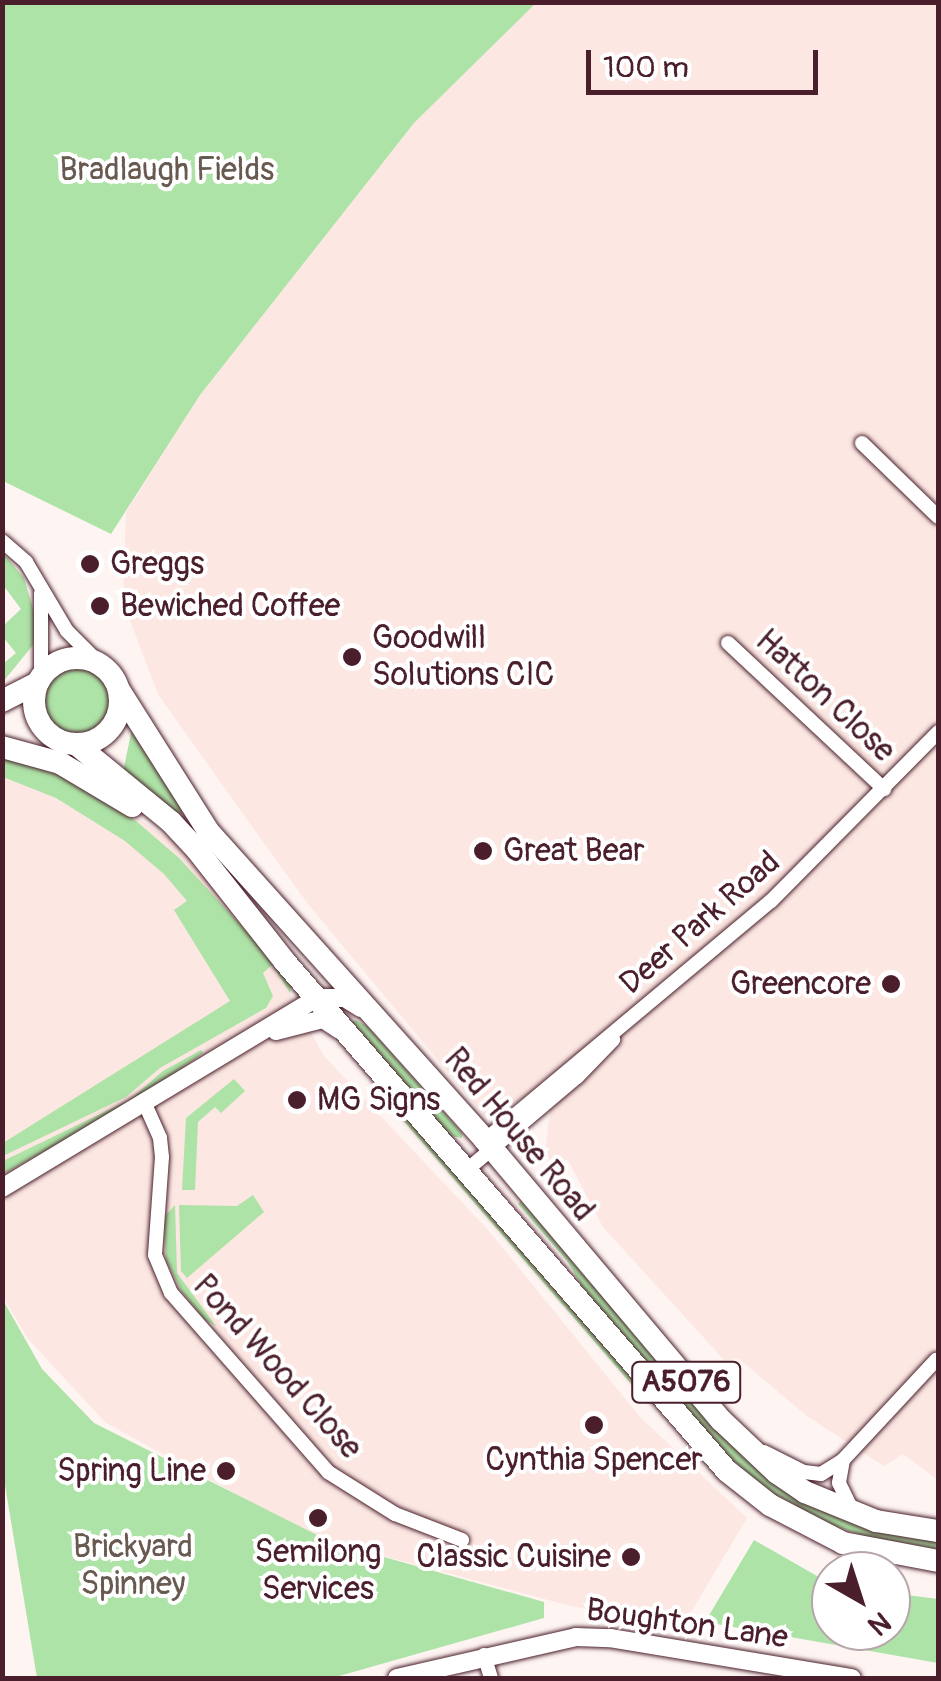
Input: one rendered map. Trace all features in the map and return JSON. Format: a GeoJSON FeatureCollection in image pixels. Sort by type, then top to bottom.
{"type":"FeatureCollection","features":[{"type":"Feature","properties":{"kind":"main road"},"geometry":{"type":"LineString","coordinates":[[2,701],[39,680],[58,662],[72,658],[98,663],[120,690],[118,717],[102,738],[71,744],[2,744]]}},
{"type":"Feature","properties":{"kind":"main road"},"geometry":{"type":"LineString","coordinates":[[39,680],[34,696],[38,720],[171,822],[326,1000],[351,1039],[482,1153],[589,1314],[703,1447],[762,1500],[843,1543],[938,1561]]}},
{"type":"Feature","properties":{"kind":"main road","name":"Red House Road"},"geometry":{"type":"LineString","coordinates":[[120,690],[208,831],[332,968],[482,1153],[743,1443],[788,1482],[854,1514],[938,1531]]}},
{"type":"Feature","properties":{"kind":"main road"},"geometry":{"type":"LineString","coordinates":[[2,744],[60,763],[197,850]]}},
{"type":"Feature","properties":{"kind":"street"},"geometry":{"type":"LineString","coordinates":[[862,443],[938,516]]}},
{"type":"Feature","properties":{"kind":"street"},"geometry":{"type":"LineString","coordinates":[[2,541],[26,562],[68,630],[98,663]]}},
{"type":"Feature","properties":{"kind":"street"},"geometry":{"type":"LineString","coordinates":[[39,680],[41,587]]}},
{"type":"Feature","properties":{"kind":"street","name":"Hatton Close"},"geometry":{"type":"LineString","coordinates":[[728,643],[884,789]]}},
{"type":"Feature","properties":{"kind":"street","name":"Deer Park Road"},"geometry":{"type":"LineString","coordinates":[[482,1153],[577,1076],[619,1031],[772,901],[938,732]]}},
{"type":"Feature","properties":{"kind":"street"},"geometry":{"type":"LineString","coordinates":[[295,1024],[326,1000],[339,982],[332,968]]}},
{"type":"Feature","properties":{"kind":"street"},"geometry":{"type":"LineString","coordinates":[[2,1188],[230,1050],[326,1000],[371,1014]]}},
{"type":"Feature","properties":{"kind":"street"},"geometry":{"type":"LineString","coordinates":[[230,1050],[295,1024],[323,1019],[351,1039]]}},
{"type":"Feature","properties":{"kind":"street","name":"Pond Wood Close"},"geometry":{"type":"LineString","coordinates":[[145,1104],[155,1122],[162,1156],[154,1255],[171,1293],[328,1472],[395,1514],[462,1540]]}},
{"type":"Feature","properties":{"kind":"street"},"geometry":{"type":"LineString","coordinates":[[743,1443],[804,1472],[821,1474],[843,1460],[936,1360]]}},
{"type":"Feature","properties":{"kind":"street"},"geometry":{"type":"LineString","coordinates":[[843,1460],[839,1483],[854,1514]]}},
{"type":"Feature","properties":{"kind":"street","name":"Boughton Lane"},"geometry":{"type":"LineString","coordinates":[[398,1678],[556,1640],[610,1638],[852,1678]]}},
{"type":"Feature","properties":{"kind":"street"},"geometry":{"type":"LineString","coordinates":[[484,1655],[490,1678]]}},
{"type":"Feature","properties":{"kind":"shaded area"},"geometry":{"type":"Polygon","coordinates":[[[536,3],[938,3],[938,1480],[903,1454],[884,1466],[807,1416],[738,1358],[725,1361],[603,1227],[568,1160],[544,1160],[550,1111],[533,1093],[486,1118],[308,904],[158,694],[123,602],[126,512],[200,395],[414,123],[536,3]]]}},
{"type":"Feature","properties":{"kind":"shaded area"},"geometry":{"type":"Polygon","coordinates":[[[2,752],[60,769],[194,854],[241,906],[324,1056],[488,1230],[640,1417],[747,1518],[681,1629],[567,1605],[331,1542],[296,1527],[106,1423],[28,1339],[2,1295],[2,752]]]}},
{"type":"Feature","properties":{"kind":"green space","name":"Bradlaugh Fields"},"geometry":{"type":"Polygon","coordinates":[[[2,3],[536,3],[414,123],[200,395],[111,534],[3,481],[2,3]]]}},
{"type":"Feature","properties":{"kind":"green space"},"geometry":{"type":"Polygon","coordinates":[[[2,552],[24,578],[37,622],[33,645],[3,682],[3,664],[16,653],[3,637],[3,626],[21,609],[3,585],[2,552]]]}},
{"type":"Feature","properties":{"kind":"green space"},"geometry":{"type":"Polygon","coordinates":[[[77,668],[100,678],[110,701],[100,724],[77,734],[54,724],[44,701],[54,678],[77,668]]]}},
{"type":"Feature","properties":{"kind":"green space"},"geometry":{"type":"Polygon","coordinates":[[[133,724],[184,810],[176,818],[123,772],[133,724]]]}},
{"type":"Feature","properties":{"kind":"green space"},"geometry":{"type":"Polygon","coordinates":[[[3,756],[59,775],[136,821],[179,858],[292,981],[290,993],[272,965],[263,973],[273,996],[266,1008],[160,1068],[126,1097],[3,1156],[3,1143],[230,1001],[174,910],[187,901],[164,874],[125,841],[56,798],[3,777],[3,756]]]}},
{"type":"Feature","properties":{"kind":"green space"},"geometry":{"type":"Polygon","coordinates":[[[356,1020],[368,1027],[462,1133],[462,1138],[451,1136],[351,1022],[356,1020]]]}},
{"type":"Feature","properties":{"kind":"green space"},"geometry":{"type":"Polygon","coordinates":[[[201,1050],[203,1053],[132,1103],[3,1174],[3,1161],[129,1100],[163,1071],[201,1050]]]}},
{"type":"Feature","properties":{"kind":"green space"},"geometry":{"type":"Polygon","coordinates":[[[234,1079],[245,1091],[221,1113],[215,1107],[198,1122],[195,1190],[182,1190],[186,1118],[234,1079]]]}},
{"type":"Feature","properties":{"kind":"green space"},"geometry":{"type":"Polygon","coordinates":[[[379,1084],[448,1158],[647,1397],[644,1399],[375,1088],[379,1084]]]}},
{"type":"Feature","properties":{"kind":"green space"},"geometry":{"type":"Polygon","coordinates":[[[253,1195],[264,1212],[187,1278],[181,1271],[179,1205],[237,1206],[253,1195]]]}},
{"type":"Feature","properties":{"kind":"green space"},"geometry":{"type":"Polygon","coordinates":[[[521,1201],[709,1421],[814,1507],[872,1530],[938,1539],[938,1549],[864,1536],[834,1526],[767,1490],[713,1443],[589,1298],[567,1261],[518,1204],[521,1201]]]}},
{"type":"Feature","properties":{"kind":"green space"},"geometry":{"type":"Polygon","coordinates":[[[175,1205],[177,1273],[216,1326],[205,1320],[182,1292],[166,1260],[164,1217],[175,1205]]]}},
{"type":"Feature","properties":{"kind":"green space","name":"Brickyard Spinney"},"geometry":{"type":"Polygon","coordinates":[[[3,1300],[42,1369],[94,1423],[331,1542],[544,1602],[544,1618],[332,1678],[37,1678],[3,1473],[3,1300]]]}},
{"type":"Feature","properties":{"kind":"green space"},"geometry":{"type":"Polygon","coordinates":[[[754,1540],[811,1573],[811,1641],[705,1622],[754,1540]]]}},
{"type":"Feature","properties":{"kind":"green space"},"geometry":{"type":"Polygon","coordinates":[[[911,1596],[938,1599],[938,1663],[870,1651],[911,1651],[911,1596]]]}},
{"type":"Feature","properties":{"kind":"place","name":"Greggs"},"geometry":{"type":"Point","coordinates":[90,564]}},
{"type":"Feature","properties":{"kind":"place","name":"Bewiched Coffee"},"geometry":{"type":"Point","coordinates":[100,606]}},
{"type":"Feature","properties":{"kind":"place","name":"Goodwill Solutions CIC"},"geometry":{"type":"Point","coordinates":[352,657]}},
{"type":"Feature","properties":{"kind":"place","name":"Great Bear"},"geometry":{"type":"Point","coordinates":[483,851]}},
{"type":"Feature","properties":{"kind":"place","name":"Greencore"},"geometry":{"type":"Point","coordinates":[891,984]}},
{"type":"Feature","properties":{"kind":"place","name":"MG Signs"},"geometry":{"type":"Point","coordinates":[297,1100]}},
{"type":"Feature","properties":{"kind":"place","name":"Cynthia Spencer"},"geometry":{"type":"Point","coordinates":[594,1425]}},
{"type":"Feature","properties":{"kind":"place","name":"Spring Line"},"geometry":{"type":"Point","coordinates":[226,1471]}},
{"type":"Feature","properties":{"kind":"place","name":"Semilong Services"},"geometry":{"type":"Point","coordinates":[318,1518]}},
{"type":"Feature","properties":{"kind":"place","name":"Classic Cuisine"},"geometry":{"type":"Point","coordinates":[631,1557]}}]}
